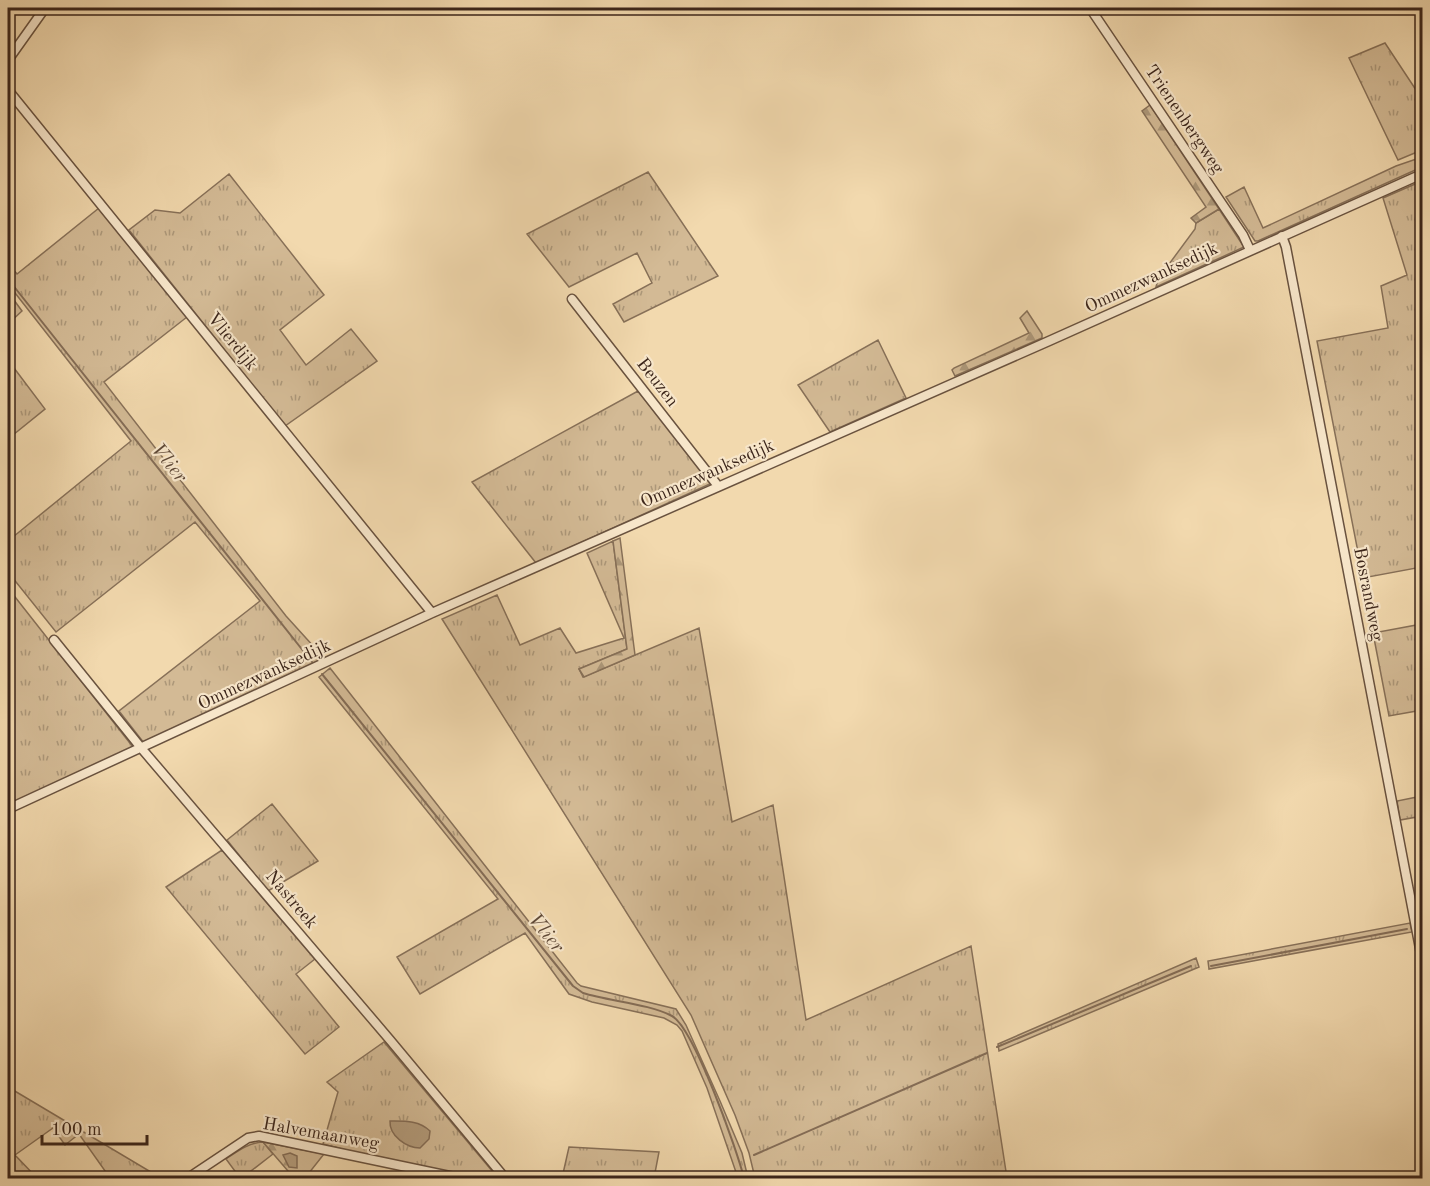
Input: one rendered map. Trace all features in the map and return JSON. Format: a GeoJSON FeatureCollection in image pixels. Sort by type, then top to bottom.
{"type":"FeatureCollection","features":[{"type":"Feature","properties":{"kind":"street"},"geometry":{"type":"LineString","coordinates":[[8,60],[45,8]]}},
{"type":"Feature","properties":{"kind":"street","name":"Trienenbergweg"},"geometry":{"type":"LineString","coordinates":[[1090,8],[1243,235],[1250,250]]}},
{"type":"Feature","properties":{"kind":"street","name":"Vlierdijk"},"geometry":{"type":"LineString","coordinates":[[8,90],[432,613]]}},
{"type":"Feature","properties":{"kind":"street","name":"Ommezwanksedijk"},"geometry":{"type":"LineString","coordinates":[[8,809],[432,613],[1071,332],[1422,174]]}},
{"type":"Feature","properties":{"kind":"street","name":"Bosrandweg"},"geometry":{"type":"LineString","coordinates":[[1282,237],[1286,247],[1422,959]]}},
{"type":"Feature","properties":{"kind":"street","name":"Beuzen"},"geometry":{"type":"LineString","coordinates":[[572,300],[718,486]]}},
{"type":"Feature","properties":{"kind":"street","name":"Nastreek"},"geometry":{"type":"LineString","coordinates":[[54,640],[142,749],[398,1049],[505,1179]]}},
{"type":"Feature","properties":{"kind":"street","name":"Halvemaanweg"},"geometry":{"type":"LineString","coordinates":[[188,1179],[248,1138],[259,1136],[459,1179]]}},
{"type":"Feature","properties":{"kind":"green space"},"geometry":{"type":"Polygon","coordinates":[[[1385,43],[1422,99],[1422,150],[1398,160],[1349,58],[1385,43]]]}},
{"type":"Feature","properties":{"kind":"green space"},"geometry":{"type":"Polygon","coordinates":[[[1150,105],[1219,209],[1196,223],[1191,218],[1206,207],[1142,111],[1150,105]]]}},
{"type":"Feature","properties":{"kind":"green space"},"geometry":{"type":"Polygon","coordinates":[[[1422,157],[1422,167],[1258,241],[1255,241],[1226,197],[1244,187],[1263,228],[1396,166],[1422,157]]]}},
{"type":"Feature","properties":{"kind":"green space"},"geometry":{"type":"Polygon","coordinates":[[[648,172],[718,276],[624,322],[613,304],[652,283],[637,253],[569,287],[527,234],[648,172]]]}},
{"type":"Feature","properties":{"kind":"green space"},"geometry":{"type":"Polygon","coordinates":[[[229,174],[324,295],[280,330],[306,365],[351,329],[377,361],[285,426],[129,230],[155,210],[180,213],[229,174]]]}},
{"type":"Feature","properties":{"kind":"green space"},"geometry":{"type":"Polygon","coordinates":[[[1422,181],[1422,567],[1363,578],[1317,341],[1388,328],[1381,286],[1407,275],[1383,198],[1422,181]]]}},
{"type":"Feature","properties":{"kind":"green space"},"geometry":{"type":"Polygon","coordinates":[[[99,208],[187,317],[104,382],[286,616],[325,659],[144,743],[119,711],[260,601],[195,522],[56,632],[8,572],[8,541],[131,441],[8,284],[8,263],[17,274],[99,208]]]}},
{"type":"Feature","properties":{"kind":"green space"},"geometry":{"type":"Polygon","coordinates":[[[1219,209],[1244,247],[1156,287],[1158,279],[1195,229],[1196,223],[1219,209]]]}},
{"type":"Feature","properties":{"kind":"green space"},"geometry":{"type":"Polygon","coordinates":[[[8,292],[22,311],[8,324],[8,292]]]}},
{"type":"Feature","properties":{"kind":"green space"},"geometry":{"type":"Polygon","coordinates":[[[1027,311],[1042,334],[1042,338],[955,376],[952,370],[954,368],[1029,333],[1020,318],[1027,311]]]}},
{"type":"Feature","properties":{"kind":"green space"},"geometry":{"type":"Polygon","coordinates":[[[878,340],[906,398],[830,432],[798,385],[878,340]]]}},
{"type":"Feature","properties":{"kind":"green space"},"geometry":{"type":"Polygon","coordinates":[[[8,360],[45,409],[8,439],[8,360]]]}},
{"type":"Feature","properties":{"kind":"green space"},"geometry":{"type":"Polygon","coordinates":[[[638,391],[712,483],[536,563],[472,482],[638,391]]]}},
{"type":"Feature","properties":{"kind":"green space"},"geometry":{"type":"Polygon","coordinates":[[[620,538],[635,655],[584,677],[579,669],[627,649],[613,541],[620,538]]]}},
{"type":"Feature","properties":{"kind":"green space"},"geometry":{"type":"Polygon","coordinates":[[[613,541],[627,649],[579,669],[583,677],[699,628],[732,822],[773,805],[806,1020],[971,946],[1007,1178],[755,1178],[749,1153],[735,1115],[691,1015],[442,619],[497,595],[520,645],[560,628],[576,653],[624,638],[587,553],[613,541]]]}},
{"type":"Feature","properties":{"kind":"green space"},"geometry":{"type":"Polygon","coordinates":[[[8,588],[133,747],[8,806],[8,588]]]}},
{"type":"Feature","properties":{"kind":"green space"},"geometry":{"type":"Polygon","coordinates":[[[1422,624],[1422,710],[1389,716],[1373,633],[1422,624]]]}},
{"type":"Feature","properties":{"kind":"green space"},"geometry":{"type":"Polygon","coordinates":[[[330,668],[577,983],[581,986],[676,1009],[686,1025],[720,1101],[742,1153],[748,1178],[738,1178],[707,1088],[682,1031],[677,1025],[664,1018],[592,1002],[569,994],[525,933],[420,994],[397,957],[498,899],[319,677],[330,668]]]}},
{"type":"Feature","properties":{"kind":"green space"},"geometry":{"type":"Polygon","coordinates":[[[1422,796],[1422,816],[1400,820],[1397,801],[1422,796]]]}},
{"type":"Feature","properties":{"kind":"green space"},"geometry":{"type":"Polygon","coordinates":[[[272,804],[318,861],[268,891],[227,840],[272,804]]]}},
{"type":"Feature","properties":{"kind":"green space"},"geometry":{"type":"Polygon","coordinates":[[[222,850],[315,959],[296,974],[339,1027],[305,1054],[166,887],[222,850]]]}},
{"type":"Feature","properties":{"kind":"green space"},"geometry":{"type":"Polygon","coordinates":[[[1410,923],[1412,932],[1209,969],[1208,961],[1410,923]]]}},
{"type":"Feature","properties":{"kind":"green space"},"geometry":{"type":"Polygon","coordinates":[[[1196,958],[1199,967],[999,1051],[998,1044],[1196,958]]]}},
{"type":"Feature","properties":{"kind":"green space"},"geometry":{"type":"Polygon","coordinates":[[[384,1042],[498,1178],[464,1178],[323,1144],[338,1092],[327,1082],[384,1042]]]}},
{"type":"Feature","properties":{"kind":"green space"},"geometry":{"type":"Polygon","coordinates":[[[8,1087],[161,1178],[110,1178],[79,1134],[65,1145],[53,1128],[15,1155],[37,1178],[8,1178],[8,1087]]]}},
{"type":"Feature","properties":{"kind":"green space"},"geometry":{"type":"Polygon","coordinates":[[[263,1142],[273,1154],[251,1171],[256,1178],[240,1178],[226,1159],[239,1150],[263,1142]]]}},
{"type":"Feature","properties":{"kind":"green space"},"geometry":{"type":"Polygon","coordinates":[[[263,1142],[324,1154],[305,1178],[294,1178],[263,1142]]]}},
{"type":"Feature","properties":{"kind":"green space"},"geometry":{"type":"Polygon","coordinates":[[[569,1147],[659,1152],[654,1178],[562,1178],[569,1147]]]}},
{"type":"Feature","properties":{"kind":"shaded area"},"geometry":{"type":"Polygon","coordinates":[[[390,1121],[411,1122],[426,1127],[430,1131],[429,1139],[420,1148],[410,1146],[392,1132],[390,1121]]]}},
{"type":"Feature","properties":{"kind":"shaded area"},"geometry":{"type":"Polygon","coordinates":[[[290,1153],[297,1156],[297,1168],[289,1167],[283,1155],[290,1153]]]}},
{"type":"Feature","properties":{"kind":"waterway","name":"Vlier"},"geometry":{"type":"LineString","coordinates":[[8,279],[312,662]]}},
{"type":"Feature","properties":{"kind":"waterway","name":"Vlier"},"geometry":{"type":"LineString","coordinates":[[322,674],[573,986],[583,993],[663,1012],[672,1016],[681,1025],[692,1042],[714,1091],[744,1178]]}},
{"type":"Feature","properties":{"kind":"waterway"},"geometry":{"type":"LineString","coordinates":[[1211,966],[1407,929]]}},
{"type":"Feature","properties":{"kind":"waterway"},"geometry":{"type":"LineString","coordinates":[[997,1047],[1191,966]]}},
{"type":"Feature","properties":{"kind":"waterway"},"geometry":{"type":"LineString","coordinates":[[754,1155],[987,1053]]}}]}
